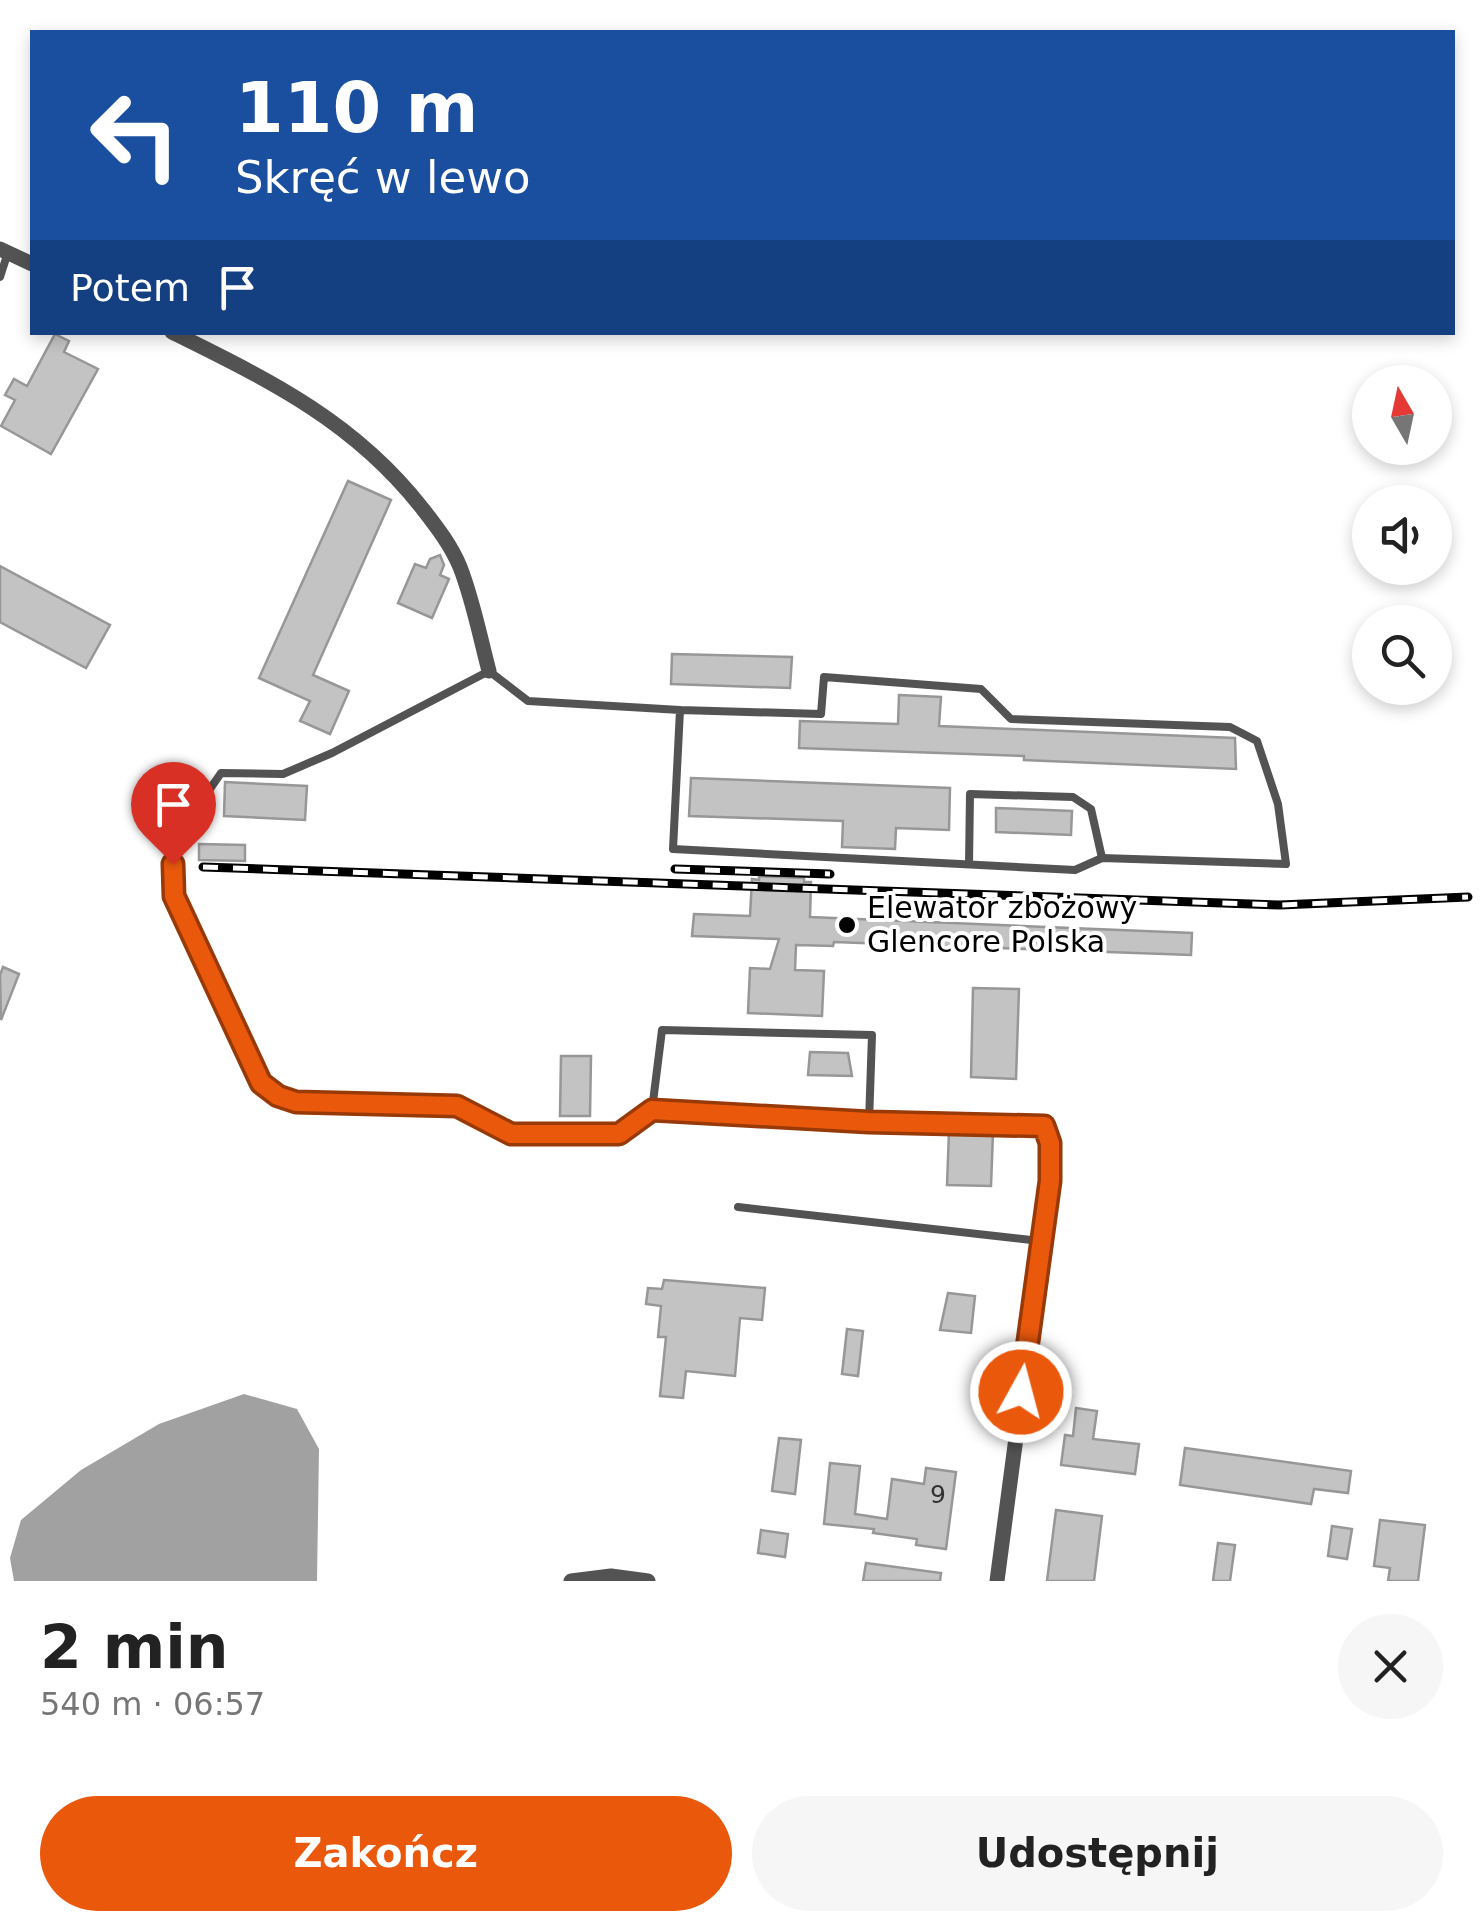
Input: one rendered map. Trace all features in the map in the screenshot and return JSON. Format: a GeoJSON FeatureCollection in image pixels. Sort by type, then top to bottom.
{"type":"FeatureCollection","features":[{"type":"Feature","properties":{"kind":"street"},"geometry":{"type":"LineString","coordinates":[[4,250],[30,263]]}},
{"type":"Feature","properties":{"kind":"street"},"geometry":{"type":"LineString","coordinates":[[178,335],[257,372],[314,407],[370,449],[406,487],[460,566],[490,671]]}},
{"type":"Feature","properties":{"kind":"street"},"geometry":{"type":"LineString","coordinates":[[998,1581],[1050,1181],[1050,1143],[1044,1126]]}},
{"type":"Feature","properties":{"kind":"street"},"geometry":{"type":"LineString","coordinates":[[571,1581],[611,1576],[648,1581]]}},
{"type":"Feature","properties":{"kind":"lane"},"geometry":{"type":"LineString","coordinates":[[0,277],[4,250]]}},
{"type":"Feature","properties":{"kind":"lane"},"geometry":{"type":"LineString","coordinates":[[680,710],[673,848],[1076,870],[1102,858],[1286,864],[1278,804],[1258,741],[1230,727],[1011,719],[982,690],[824,677],[822,714],[528,701],[490,671],[332,753],[283,774],[221,773],[181,832],[173,864],[174,896],[261,1083],[278,1096],[296,1102],[457,1106],[511,1134],[619,1134],[652,1110],[869,1122],[1044,1126]]}},
{"type":"Feature","properties":{"kind":"lane"},"geometry":{"type":"LineString","coordinates":[[969,864],[970,794],[1073,797],[1091,809],[1102,858]]}},
{"type":"Feature","properties":{"kind":"lane"},"geometry":{"type":"LineString","coordinates":[[652,1110],[662,1030],[872,1035],[869,1122]]}},
{"type":"Feature","properties":{"kind":"lane"},"geometry":{"type":"LineString","coordinates":[[738,1207],[1040,1242]]}},
{"type":"Feature","properties":{"kind":"shaded area"},"geometry":{"type":"Polygon","coordinates":[[[244,1394],[297,1409],[319,1449],[317,1581],[14,1581],[10,1558],[21,1520],[81,1470],[159,1424],[244,1394]]]}},
{"type":"Feature","properties":{"kind":"building"},"geometry":{"type":"Polygon","coordinates":[[[54,335],[69,341],[64,352],[98,369],[51,454],[1,426],[15,400],[5,395],[14,379],[27,386],[54,335]]]}},
{"type":"Feature","properties":{"kind":"building"},"geometry":{"type":"Polygon","coordinates":[[[348,481],[391,500],[313,675],[349,691],[330,734],[300,721],[310,701],[259,678],[348,481]]]}},
{"type":"Feature","properties":{"kind":"building"},"geometry":{"type":"Polygon","coordinates":[[[440,555],[444,565],[440,575],[449,579],[432,618],[398,603],[415,564],[426,568],[430,559],[440,555]]]}},
{"type":"Feature","properties":{"kind":"building"},"geometry":{"type":"Polygon","coordinates":[[[0,566],[110,625],[86,668],[0,622],[0,566]]]}},
{"type":"Feature","properties":{"kind":"building"},"geometry":{"type":"Polygon","coordinates":[[[672,654],[792,657],[790,688],[671,684],[672,654]]]}},
{"type":"Feature","properties":{"kind":"building"},"geometry":{"type":"Polygon","coordinates":[[[899,695],[941,697],[939,726],[1235,738],[1236,769],[799,748],[800,721],[898,724],[899,695]]]}},
{"type":"Feature","properties":{"kind":"building"},"geometry":{"type":"Polygon","coordinates":[[[691,778],[950,788],[949,830],[896,828],[895,849],[842,847],[843,821],[689,816],[691,778]]]}},
{"type":"Feature","properties":{"kind":"building"},"geometry":{"type":"Polygon","coordinates":[[[225,782],[307,786],[305,820],[224,816],[225,782]]]}},
{"type":"Feature","properties":{"kind":"building"},"geometry":{"type":"Polygon","coordinates":[[[996,808],[1072,811],[1071,835],[996,832],[996,808]]]}},
{"type":"Feature","properties":{"kind":"building"},"geometry":{"type":"Polygon","coordinates":[[[199,844],[245,845],[245,861],[199,860],[199,844]]]}},
{"type":"Feature","properties":{"kind":"building","name":"Elewator zbożowy Glencore Polska"},"geometry":{"type":"Polygon","coordinates":[[[759,876],[804,878],[804,882],[811,882],[810,917],[1192,933],[1191,955],[834,942],[833,946],[796,945],[795,970],[824,971],[822,1016],[748,1013],[750,968],[770,969],[779,939],[692,936],[694,914],[750,916],[752,879],[759,880],[759,876]]]}},
{"type":"Feature","properties":{"kind":"building"},"geometry":{"type":"Polygon","coordinates":[[[3,967],[19,974],[1,1020],[0,975],[3,967]]]}},
{"type":"Feature","properties":{"kind":"building"},"geometry":{"type":"Polygon","coordinates":[[[973,988],[1019,989],[1016,1079],[971,1077],[973,988]]]}},
{"type":"Feature","properties":{"kind":"building"},"geometry":{"type":"Polygon","coordinates":[[[810,1052],[848,1053],[852,1076],[808,1075],[810,1052]]]}},
{"type":"Feature","properties":{"kind":"building"},"geometry":{"type":"Polygon","coordinates":[[[561,1056],[591,1056],[590,1116],[560,1116],[561,1056]]]}},
{"type":"Feature","properties":{"kind":"building"},"geometry":{"type":"Polygon","coordinates":[[[949,1131],[993,1133],[991,1186],[947,1185],[949,1131]]]}},
{"type":"Feature","properties":{"kind":"building"},"geometry":{"type":"Polygon","coordinates":[[[664,1280],[765,1288],[762,1320],[740,1318],[735,1376],[686,1371],[683,1398],[660,1396],[666,1337],[658,1337],[661,1306],[646,1304],[648,1288],[662,1289],[664,1280]]]}},
{"type":"Feature","properties":{"kind":"building"},"geometry":{"type":"Polygon","coordinates":[[[948,1293],[975,1296],[971,1333],[940,1330],[948,1293]]]}},
{"type":"Feature","properties":{"kind":"building"},"geometry":{"type":"Polygon","coordinates":[[[847,1329],[863,1331],[858,1376],[842,1374],[847,1329]]]}},
{"type":"Feature","properties":{"kind":"building"},"geometry":{"type":"Polygon","coordinates":[[[1076,1408],[1097,1411],[1093,1439],[1139,1444],[1135,1474],[1061,1465],[1065,1435],[1073,1436],[1076,1408]]]}},
{"type":"Feature","properties":{"kind":"building"},"geometry":{"type":"Polygon","coordinates":[[[779,1438],[801,1440],[795,1494],[772,1491],[779,1438]]]}},
{"type":"Feature","properties":{"kind":"building"},"geometry":{"type":"Polygon","coordinates":[[[1185,1448],[1351,1471],[1348,1493],[1314,1489],[1311,1504],[1180,1485],[1185,1448]]]}},
{"type":"Feature","properties":{"kind":"building"},"geometry":{"type":"Polygon","coordinates":[[[830,1463],[860,1466],[855,1514],[887,1519],[892,1479],[924,1484],[926,1468],[956,1472],[946,1549],[916,1545],[917,1539],[873,1533],[874,1529],[824,1524],[830,1463]]]}},
{"type":"Feature","properties":{"kind":"building"},"geometry":{"type":"Polygon","coordinates":[[[1056,1510],[1102,1516],[1094,1581],[1047,1581],[1056,1510]]]}},
{"type":"Feature","properties":{"kind":"building"},"geometry":{"type":"Polygon","coordinates":[[[1380,1520],[1425,1525],[1418,1581],[1388,1581],[1390,1568],[1374,1566],[1380,1520]]]}},
{"type":"Feature","properties":{"kind":"building"},"geometry":{"type":"Polygon","coordinates":[[[1332,1526],[1352,1529],[1347,1559],[1328,1556],[1332,1526]]]}},
{"type":"Feature","properties":{"kind":"building"},"geometry":{"type":"Polygon","coordinates":[[[761,1530],[788,1534],[785,1557],[758,1553],[761,1530]]]}},
{"type":"Feature","properties":{"kind":"building"},"geometry":{"type":"Polygon","coordinates":[[[1218,1543],[1235,1545],[1230,1581],[1213,1581],[1218,1543]]]}},
{"type":"Feature","properties":{"kind":"building"},"geometry":{"type":"Polygon","coordinates":[[[866,1563],[941,1573],[940,1581],[863,1581],[866,1563]]]}},
{"type":"Feature","properties":{"kind":"railway"},"geometry":{"type":"LineString","coordinates":[[203,867],[1280,905],[1468,897]]}},
{"type":"Feature","properties":{"kind":"railway"},"geometry":{"type":"LineString","coordinates":[[675,869],[830,874]]}},
{"type":"Feature","properties":{"kind":"place","name":"Elewator zbożowy Glencore Polska"},"geometry":{"type":"Point","coordinates":[847,925]}},
{"type":"Feature","properties":{"kind":"route"},"geometry":{"type":"LineString","coordinates":[[173,864],[174,896],[261,1083],[278,1096],[296,1102],[457,1106],[511,1134],[619,1134],[652,1110],[869,1122],[1044,1126],[1050,1143],[1050,1181],[1021,1392]]}}]}
